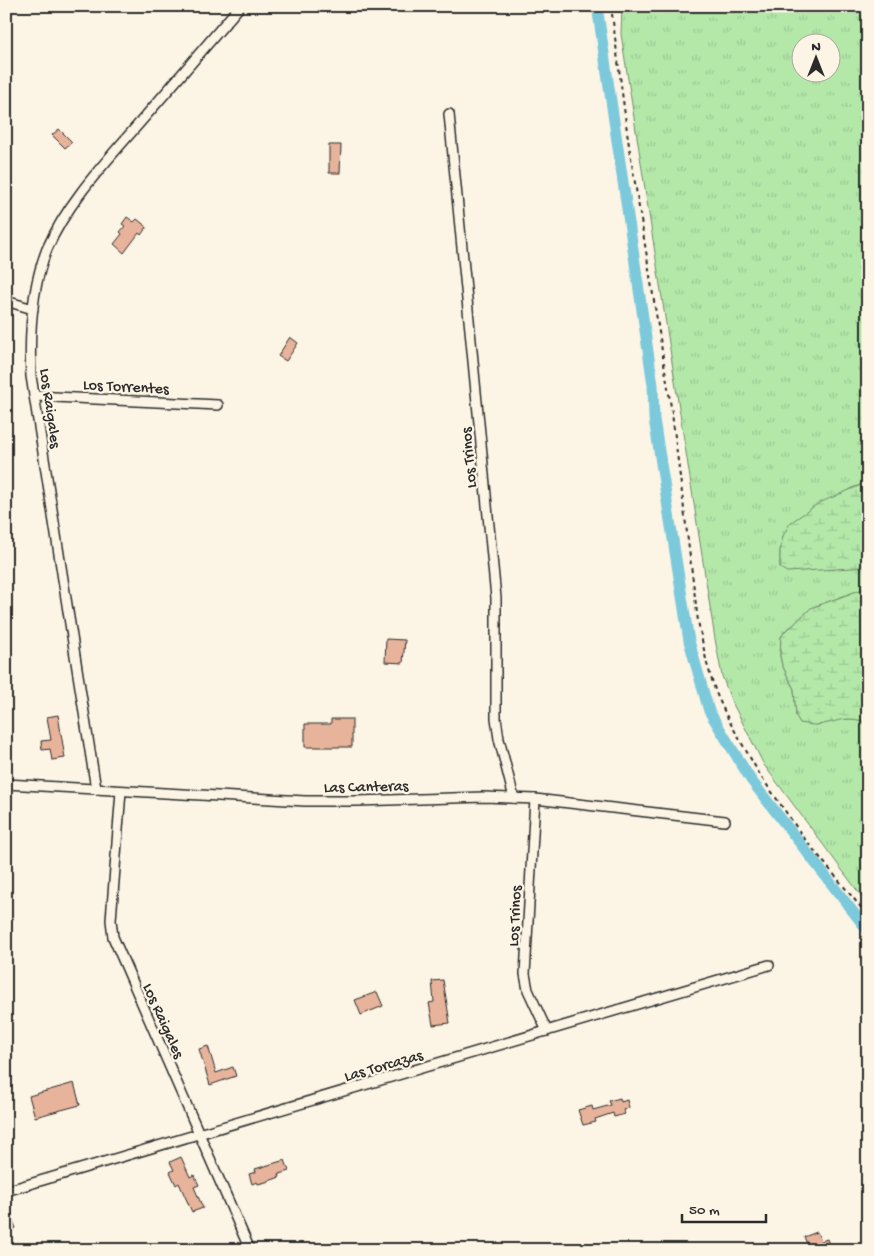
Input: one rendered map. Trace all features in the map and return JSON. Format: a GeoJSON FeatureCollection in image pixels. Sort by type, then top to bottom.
{"type":"FeatureCollection","features":[{"type":"Feature","properties":{"kind":"street","name":"Los Raigales"},"geometry":{"type":"LineString","coordinates":[[96,789],[34,396],[30,357],[33,309],[40,273],[48,249],[54,235],[75,202],[103,165],[240,6]]}},
{"type":"Feature","properties":{"kind":"street","name":"Los Trinos"},"geometry":{"type":"LineString","coordinates":[[449,114],[496,598],[497,729],[514,798]]}},
{"type":"Feature","properties":{"kind":"street"},"geometry":{"type":"LineString","coordinates":[[6,301],[33,309]]}},
{"type":"Feature","properties":{"kind":"street","name":"Los Torrentes"},"geometry":{"type":"LineString","coordinates":[[34,396],[218,405]]}},
{"type":"Feature","properties":{"kind":"street","name":"Las Canteras"},"geometry":{"type":"LineString","coordinates":[[6,784],[330,801],[535,799],[725,820]]}},
{"type":"Feature","properties":{"kind":"street","name":"Los Raigales"},"geometry":{"type":"LineString","coordinates":[[121,791],[111,920],[114,937],[250,1250]]}},
{"type":"Feature","properties":{"kind":"street","name":"Los Trinos"},"geometry":{"type":"LineString","coordinates":[[535,799],[525,974],[528,990],[547,1031]]}},
{"type":"Feature","properties":{"kind":"street","name":"Las Torcazas"},"geometry":{"type":"LineString","coordinates":[[6,1191],[769,966]]}},
{"type":"Feature","properties":{"kind":"path"},"geometry":{"type":"LineString","coordinates":[[611,6],[628,140],[672,413],[698,621],[707,664],[716,693],[728,719],[760,775],[804,838],[868,916]]}},
{"type":"Feature","properties":{"kind":"green space"},"geometry":{"type":"Polygon","coordinates":[[[622,6],[868,6],[868,482],[852,488],[783,536],[780,551],[780,568],[868,567],[868,587],[811,608],[786,630],[781,637],[780,656],[782,665],[794,689],[796,716],[816,725],[840,719],[857,719],[868,723],[868,905],[764,765],[731,700],[722,676],[621,34],[622,6]]]}},
{"type":"Feature","properties":{"kind":"green space"},"geometry":{"type":"Polygon","coordinates":[[[868,482],[868,567],[787,572],[780,568],[780,551],[783,536],[790,523],[819,503],[868,482]]]}},
{"type":"Feature","properties":{"kind":"green space"},"geometry":{"type":"Polygon","coordinates":[[[868,587],[868,723],[847,719],[816,725],[800,723],[796,716],[794,689],[782,665],[780,656],[781,637],[786,630],[811,608],[868,587]]]}},
{"type":"Feature","properties":{"kind":"building"},"geometry":{"type":"Polygon","coordinates":[[[59,129],[72,142],[65,148],[52,135],[59,129]]]}},
{"type":"Feature","properties":{"kind":"building"},"geometry":{"type":"Polygon","coordinates":[[[329,145],[341,145],[340,173],[329,173],[329,145]]]}},
{"type":"Feature","properties":{"kind":"building"},"geometry":{"type":"Polygon","coordinates":[[[127,217],[134,222],[137,219],[147,227],[141,235],[139,233],[124,253],[114,244],[122,234],[120,232],[125,226],[122,224],[127,217]]]}},
{"type":"Feature","properties":{"kind":"building"},"geometry":{"type":"Polygon","coordinates":[[[290,337],[298,343],[286,361],[278,356],[290,337]]]}},
{"type":"Feature","properties":{"kind":"building"},"geometry":{"type":"Polygon","coordinates":[[[386,639],[405,640],[403,663],[385,662],[386,639]]]}},
{"type":"Feature","properties":{"kind":"building"},"geometry":{"type":"Polygon","coordinates":[[[58,715],[65,758],[52,760],[50,749],[42,750],[41,741],[51,740],[47,717],[58,715]]]}},
{"type":"Feature","properties":{"kind":"building"},"geometry":{"type":"Polygon","coordinates":[[[331,719],[352,719],[352,747],[305,747],[305,724],[331,724],[331,719]]]}},
{"type":"Feature","properties":{"kind":"building"},"geometry":{"type":"Polygon","coordinates":[[[443,980],[450,1023],[433,1025],[429,1003],[434,1002],[432,981],[443,980]]]}},
{"type":"Feature","properties":{"kind":"building"},"geometry":{"type":"Polygon","coordinates":[[[377,992],[383,1006],[361,1015],[355,1000],[377,992]]]}},
{"type":"Feature","properties":{"kind":"building"},"geometry":{"type":"Polygon","coordinates":[[[208,1046],[216,1073],[233,1067],[236,1076],[210,1085],[199,1049],[208,1046]]]}},
{"type":"Feature","properties":{"kind":"building"},"geometry":{"type":"Polygon","coordinates":[[[74,1083],[80,1105],[35,1117],[29,1096],[74,1083]]]}},
{"type":"Feature","properties":{"kind":"building"},"geometry":{"type":"Polygon","coordinates":[[[620,1098],[621,1102],[627,1100],[629,1108],[623,1110],[625,1114],[614,1117],[613,1113],[595,1119],[596,1122],[583,1125],[578,1110],[592,1106],[593,1110],[611,1105],[609,1101],[620,1098]]]}},
{"type":"Feature","properties":{"kind":"building"},"geometry":{"type":"Polygon","coordinates":[[[181,1157],[190,1177],[194,1175],[199,1185],[194,1187],[203,1208],[192,1212],[179,1183],[176,1185],[170,1172],[174,1170],[170,1162],[181,1157]]]}},
{"type":"Feature","properties":{"kind":"building"},"geometry":{"type":"Polygon","coordinates":[[[285,1160],[289,1171],[279,1174],[280,1177],[266,1182],[252,1184],[249,1174],[256,1172],[255,1169],[285,1160]]]}},
{"type":"Feature","properties":{"kind":"building"},"geometry":{"type":"Polygon","coordinates":[[[6,1205],[16,1228],[6,1232],[6,1205]]]}},
{"type":"Feature","properties":{"kind":"building"},"geometry":{"type":"Polygon","coordinates":[[[817,1232],[821,1241],[827,1239],[831,1250],[801,1250],[801,1248],[808,1246],[804,1237],[817,1232]]]}},
{"type":"Feature","properties":{"kind":"waterway"},"geometry":{"type":"LineString","coordinates":[[597,6],[653,385],[654,419],[689,641],[709,711],[751,780],[868,931]]}}]}
